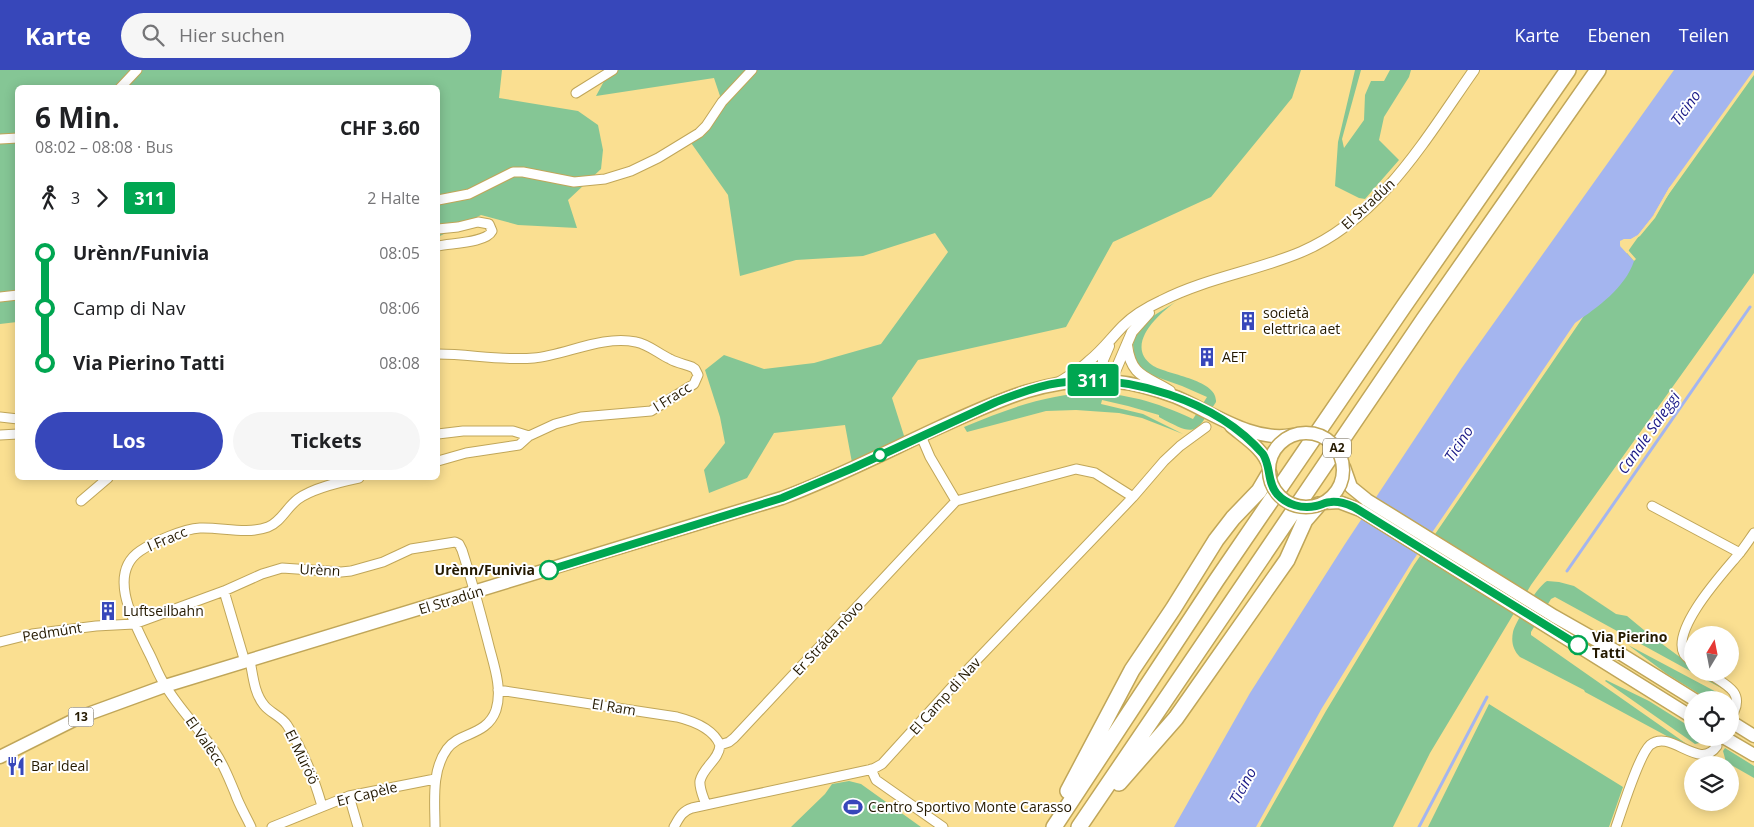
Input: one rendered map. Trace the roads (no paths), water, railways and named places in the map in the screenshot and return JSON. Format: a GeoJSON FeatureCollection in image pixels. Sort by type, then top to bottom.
{"type":"FeatureCollection","features":[{"type":"Feature","properties":{"kind":"highway","name":"A2"},"geometry":{"type":"LineString","coordinates":[[1054,827],[1222,573],[1568,70]]}},
{"type":"Feature","properties":{"kind":"highway","name":"A2"},"geometry":{"type":"LineString","coordinates":[[1079,827],[1424,319],[1598,70]]}},
{"type":"Feature","properties":{"kind":"highway"},"geometry":{"type":"LineString","coordinates":[[1049,827],[1132,670],[1182,596],[1216,540],[1233,518],[1259,491],[1269,471]]}},
{"type":"Feature","properties":{"kind":"highway"},"geometry":{"type":"LineString","coordinates":[[1079,827],[1176,718],[1287,560],[1305,520],[1320,504]]}},
{"type":"Feature","properties":{"kind":"main road","name":"13"},"geometry":{"type":"LineString","coordinates":[[1058,383],[1107,381],[1160,391],[1225,421],[1272,437],[1280,438],[1292,435]]}},
{"type":"Feature","properties":{"kind":"main road","name":"El Stradún"},"geometry":{"type":"LineString","coordinates":[[0,757],[80,717],[165,686],[782,498],[807,489],[957,419],[1020,393],[1058,383]]}},
{"type":"Feature","properties":{"kind":"main road","name":"13"},"geometry":{"type":"LineString","coordinates":[[1225,421],[1259,449],[1267,460],[1269,471]]}},
{"type":"Feature","properties":{"kind":"main road"},"geometry":{"type":"LineString","coordinates":[[1684,693],[1621,654],[1550,621],[1354,507],[1339,502],[1307,507],[1296,506],[1286,502],[1272,485],[1269,471],[1271,457],[1276,448],[1283,440],[1303,432],[1315,433],[1326,438],[1335,445],[1341,455],[1351,487],[1367,500],[1550,621],[1684,712]]}},
{"type":"Feature","properties":{"kind":"main road"},"geometry":{"type":"LineString","coordinates":[[1320,504],[1332,497],[1339,488],[1343,478],[1344,466]]}},
{"type":"Feature","properties":{"kind":"main road"},"geometry":{"type":"LineString","coordinates":[[1739,723],[1754,736]]}},
{"type":"Feature","properties":{"kind":"main road"},"geometry":{"type":"LineString","coordinates":[[1731,746],[1754,755]]}},
{"type":"Feature","properties":{"kind":"street"},"geometry":{"type":"LineString","coordinates":[[123,85],[137,70]]}},
{"type":"Feature","properties":{"kind":"street"},"geometry":{"type":"LineString","coordinates":[[576,93],[613,70]]}},
{"type":"Feature","properties":{"kind":"street"},"geometry":{"type":"LineString","coordinates":[[440,200],[469,194],[513,172],[523,172],[574,182],[605,179],[632,171],[658,158],[699,133],[722,102],[752,70]]}},
{"type":"Feature","properties":{"kind":"street","name":"El Stradún"},"geometry":{"type":"LineString","coordinates":[[1162,300],[1200,284],[1300,252],[1319,243],[1350,223],[1374,203],[1390,186],[1474,70]]}},
{"type":"Feature","properties":{"kind":"street"},"geometry":{"type":"LineString","coordinates":[[0,139],[15,138]]}},
{"type":"Feature","properties":{"kind":"street"},"geometry":{"type":"LineString","coordinates":[[440,229],[481,222],[490,224],[492,231],[489,236],[481,239],[440,246]]}},
{"type":"Feature","properties":{"kind":"street"},"geometry":{"type":"LineString","coordinates":[[0,297],[15,295]]}},
{"type":"Feature","properties":{"kind":"street"},"geometry":{"type":"LineString","coordinates":[[1058,383],[1089,362],[1134,317],[1162,300]]}},
{"type":"Feature","properties":{"kind":"street"},"geometry":{"type":"LineString","coordinates":[[1107,381],[1136,326],[1162,300]]}},
{"type":"Feature","properties":{"kind":"street"},"geometry":{"type":"LineString","coordinates":[[1107,381],[1103,360],[1116,334]]}},
{"type":"Feature","properties":{"kind":"street","name":"I Fracc"},"geometry":{"type":"LineString","coordinates":[[440,354],[459,354],[500,359],[536,358],[591,344],[630,341],[642,344],[669,359],[692,367],[697,372],[694,384],[651,411],[581,417],[555,424],[529,436],[515,446],[481,450],[440,460]]}},
{"type":"Feature","properties":{"kind":"street"},"geometry":{"type":"LineString","coordinates":[[1126,345],[1132,365],[1138,373],[1194,406]]}},
{"type":"Feature","properties":{"kind":"street"},"geometry":{"type":"LineString","coordinates":[[0,417],[15,418]]}},
{"type":"Feature","properties":{"kind":"street","name":"El Camp di Nav"},"geometry":{"type":"LineString","coordinates":[[706,805],[878,766],[887,759],[971,666],[1134,497],[1174,451],[1206,427]]}},
{"type":"Feature","properties":{"kind":"street"},"geometry":{"type":"LineString","coordinates":[[440,434],[463,431],[513,431],[529,436]]}},
{"type":"Feature","properties":{"kind":"street"},"geometry":{"type":"LineString","coordinates":[[0,436],[15,434]]}},
{"type":"Feature","properties":{"kind":"street"},"geometry":{"type":"LineString","coordinates":[[921,436],[930,456],[956,501],[1076,469],[1095,473],[1134,497]]}},
{"type":"Feature","properties":{"kind":"street"},"geometry":{"type":"LineString","coordinates":[[81,501],[106,480]]}},
{"type":"Feature","properties":{"kind":"street","name":"I Fracc"},"geometry":{"type":"LineString","coordinates":[[165,686],[134,624],[127,601],[124,575],[128,564],[140,551],[195,528],[239,530],[267,527],[278,520],[302,496],[332,484],[350,480]]}},
{"type":"Feature","properties":{"kind":"street","name":"Er Stráda nòvo"},"geometry":{"type":"LineString","coordinates":[[706,805],[700,781],[718,754],[720,745],[734,738],[761,711],[834,630],[956,501]]}},
{"type":"Feature","properties":{"kind":"street"},"geometry":{"type":"LineString","coordinates":[[1652,506],[1740,553]]}},
{"type":"Feature","properties":{"kind":"street"},"geometry":{"type":"LineString","coordinates":[[1686,626],[1714,581],[1740,553],[1754,533]]}},
{"type":"Feature","properties":{"kind":"street","name":"Urènn"},"geometry":{"type":"LineString","coordinates":[[134,624],[282,568],[351,571],[383,562],[416,548],[452,542],[459,544],[475,592],[498,690]]}},
{"type":"Feature","properties":{"kind":"street","name":"El Müröö"},"geometry":{"type":"LineString","coordinates":[[224,591],[260,700],[286,724],[312,774],[322,806]]}},
{"type":"Feature","properties":{"kind":"street","name":"Pedmúnt"},"geometry":{"type":"LineString","coordinates":[[0,642],[41,633],[96,626],[134,624]]}},
{"type":"Feature","properties":{"kind":"street"},"geometry":{"type":"LineString","coordinates":[[1684,638],[1682,649],[1684,654]]}},
{"type":"Feature","properties":{"kind":"street"},"geometry":{"type":"LineString","coordinates":[[1718,681],[1731,691]]}},
{"type":"Feature","properties":{"kind":"street","name":"El Valècc"},"geometry":{"type":"LineString","coordinates":[[165,686],[215,752],[228,775],[235,795],[251,827]]}},
{"type":"Feature","properties":{"kind":"street"},"geometry":{"type":"LineString","coordinates":[[434,827],[435,779],[444,753],[450,746],[489,724],[496,708],[498,690]]}},
{"type":"Feature","properties":{"kind":"street","name":"El Ram"},"geometry":{"type":"LineString","coordinates":[[498,690],[677,717],[701,726],[717,739],[720,745]]}},
{"type":"Feature","properties":{"kind":"street"},"geometry":{"type":"LineString","coordinates":[[1616,827],[1640,764],[1651,744],[1662,740],[1690,752],[1701,754],[1709,753],[1717,746]]}},
{"type":"Feature","properties":{"kind":"street"},"geometry":{"type":"LineString","coordinates":[[871,769],[876,780],[943,827]]}},
{"type":"Feature","properties":{"kind":"street","name":"Er Capèle"},"geometry":{"type":"LineString","coordinates":[[272,827],[349,796],[435,779]]}},
{"type":"Feature","properties":{"kind":"street"},"geometry":{"type":"LineString","coordinates":[[349,796],[358,827]]}},
{"type":"Feature","properties":{"kind":"street"},"geometry":{"type":"LineString","coordinates":[[674,827],[680,816],[687,809],[706,805]]}},
{"type":"Feature","properties":{"kind":"water","name":"Ticino"},"geometry":{"type":"Polygon","coordinates":[[[1674,70],[1754,70],[1669,188],[1653,216],[1638,235],[1631,239],[1624,239],[1620,246],[1634,261],[1630,271],[1610,296],[1575,323],[1412,562],[1322,708],[1256,827],[1174,827],[1250,693],[1345,544],[1461,369],[1674,70]]]}},
{"type":"Feature","properties":{"kind":"waterway","name":"Canale Saleggi"},"geometry":{"type":"LineString","coordinates":[[1567,571],[1750,307]]}},
{"type":"Feature","properties":{"kind":"waterway","name":"Canale Saleggi"},"geometry":{"type":"LineString","coordinates":[[1419,827],[1487,697]]}},
{"type":"Feature","properties":{"kind":"place","name":"società elettrica aet"},"geometry":{"type":"Point","coordinates":[1248,321]}},
{"type":"Feature","properties":{"kind":"place","name":"AET"},"geometry":{"type":"Point","coordinates":[1207,357]}},
{"type":"Feature","properties":{"kind":"place","name":"Urènn/Funivia"},"geometry":{"type":"Point","coordinates":[549,570]}},
{"type":"Feature","properties":{"kind":"place","name":"Luftseilbahn"},"geometry":{"type":"Point","coordinates":[108,611]}},
{"type":"Feature","properties":{"kind":"place","name":"Via Pierino Tatti"},"geometry":{"type":"Point","coordinates":[1578,645]}},
{"type":"Feature","properties":{"kind":"place","name":"Bar Ideal"},"geometry":{"type":"Point","coordinates":[16,766]}},
{"type":"Feature","properties":{"kind":"place","name":"Centro Sportivo Monte Carasso"},"geometry":{"type":"Point","coordinates":[853,807]}}]}
